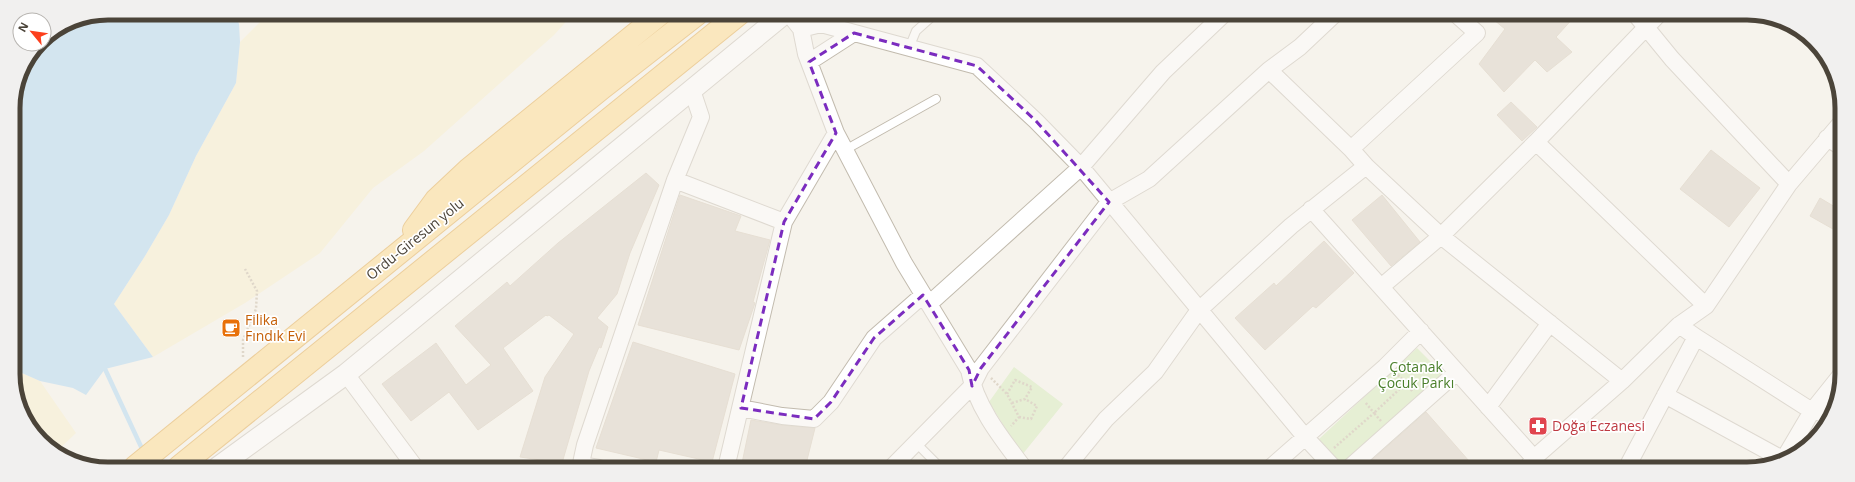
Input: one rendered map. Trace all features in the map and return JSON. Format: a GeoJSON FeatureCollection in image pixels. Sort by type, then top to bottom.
{"type":"FeatureCollection","features":[{"type":"Feature","properties":{"kind":"highway"},"geometry":{"type":"LineString","coordinates":[[398,254],[436,200],[469,169],[653,20]]}},
{"type":"Feature","properties":{"kind":"highway","name":"Ordu-Giresun yolu"},"geometry":{"type":"LineString","coordinates":[[141,462],[690,20]]}},
{"type":"Feature","properties":{"kind":"highway","name":"Ordu-Giresun yolu"},"geometry":{"type":"LineString","coordinates":[[185,462],[732,20]]}},
{"type":"Feature","properties":{"kind":"street"},"geometry":{"type":"LineString","coordinates":[[226,462],[346,374],[777,20]]}},
{"type":"Feature","properties":{"kind":"street"},"geometry":{"type":"LineString","coordinates":[[794,20],[801,29],[809,62],[836,133],[904,263],[969,370],[972,386],[1001,437],[1020,462]]}},
{"type":"Feature","properties":{"kind":"street"},"geometry":{"type":"LineString","coordinates":[[741,408],[782,416],[814,419],[831,402],[874,338],[926,300],[1081,168],[1163,72],[1218,20]]}},
{"type":"Feature","properties":{"kind":"street"},"geometry":{"type":"LineString","coordinates":[[897,462],[972,386],[981,368],[1109,202],[1149,179],[1269,70],[1300,47],[1329,20]]}},
{"type":"Feature","properties":{"kind":"street"},"geometry":{"type":"LineString","coordinates":[[1351,149],[1477,33],[1463,20]]}},
{"type":"Feature","properties":{"kind":"street"},"geometry":{"type":"LineString","coordinates":[[1381,287],[1441,236],[1536,142],[1640,21],[1672,59],[1789,184]]}},
{"type":"Feature","properties":{"kind":"street"},"geometry":{"type":"LineString","coordinates":[[801,29],[821,24],[977,66],[1036,121],[1081,168],[1306,438],[1328,462]]}},
{"type":"Feature","properties":{"kind":"street"},"geometry":{"type":"LineString","coordinates":[[809,62],[854,33]]}},
{"type":"Feature","properties":{"kind":"street"},"geometry":{"type":"LineString","coordinates":[[1269,70],[1351,149],[1366,166],[1441,236],[1622,380]]}},
{"type":"Feature","properties":{"kind":"street"},"geometry":{"type":"LineString","coordinates":[[581,462],[585,445],[675,180],[701,117],[692,90]]}},
{"type":"Feature","properties":{"kind":"street"},"geometry":{"type":"LineString","coordinates":[[728,462],[784,222],[836,133]]}},
{"type":"Feature","properties":{"kind":"street"},"geometry":{"type":"LineString","coordinates":[[1536,142],[1706,306]]}},
{"type":"Feature","properties":{"kind":"street"},"geometry":{"type":"LineString","coordinates":[[1532,462],[1622,380],[1679,325],[1706,306],[1789,184],[1834,142]]}},
{"type":"Feature","properties":{"kind":"street"},"geometry":{"type":"LineString","coordinates":[[1071,462],[1106,419],[1155,372],[1199,310],[1234,276],[1311,209],[1366,166]]}},
{"type":"Feature","properties":{"kind":"street"},"geometry":{"type":"LineString","coordinates":[[675,180],[784,222]]}},
{"type":"Feature","properties":{"kind":"street"},"geometry":{"type":"LineString","coordinates":[[1311,209],[1488,407],[1529,462]]}},
{"type":"Feature","properties":{"kind":"street"},"geometry":{"type":"LineString","coordinates":[[1488,407],[1550,323]]}},
{"type":"Feature","properties":{"kind":"street"},"geometry":{"type":"LineString","coordinates":[[1679,325],[1812,411],[1825,414]]}},
{"type":"Feature","properties":{"kind":"street"},"geometry":{"type":"LineString","coordinates":[[1277,462],[1388,364],[1421,331]]}},
{"type":"Feature","properties":{"kind":"street"},"geometry":{"type":"LineString","coordinates":[[1630,462],[1696,337]]}},
{"type":"Feature","properties":{"kind":"street"},"geometry":{"type":"LineString","coordinates":[[1357,462],[1457,372]]}},
{"type":"Feature","properties":{"kind":"street"},"geometry":{"type":"LineString","coordinates":[[346,374],[411,462]]}},
{"type":"Feature","properties":{"kind":"street"},"geometry":{"type":"LineString","coordinates":[[1789,451],[1812,411],[1834,383]]}},
{"type":"Feature","properties":{"kind":"street"},"geometry":{"type":"LineString","coordinates":[[1665,395],[1775,457]]}},
{"type":"Feature","properties":{"kind":"lane"},"geometry":{"type":"LineString","coordinates":[[909,48],[916,31],[928,20]]}},
{"type":"Feature","properties":{"kind":"lane"},"geometry":{"type":"LineString","coordinates":[[845,150],[936,99]]}},
{"type":"Feature","properties":{"kind":"lane"},"geometry":{"type":"LineString","coordinates":[[916,443],[935,462]]}},
{"type":"Feature","properties":{"kind":"path"},"geometry":{"type":"LineString","coordinates":[[243,359],[243,340],[256,309],[257,292],[246,269]]}},
{"type":"Feature","properties":{"kind":"path"},"geometry":{"type":"LineString","coordinates":[[1330,462],[1374,413],[1406,383],[1388,364]]}},
{"type":"Feature","properties":{"kind":"path"},"geometry":{"type":"LineString","coordinates":[[981,368],[1007,394],[1019,418]]}},
{"type":"Feature","properties":{"kind":"path"},"geometry":{"type":"LineString","coordinates":[[1007,394],[1015,380],[1032,387],[1025,399],[1012,403]]}},
{"type":"Feature","properties":{"kind":"path"},"geometry":{"type":"LineString","coordinates":[[1357,392],[1374,413]]}},
{"type":"Feature","properties":{"kind":"path"},"geometry":{"type":"LineString","coordinates":[[1019,418],[1031,419],[1037,406],[1025,399]]}},
{"type":"Feature","properties":{"kind":"path"},"geometry":{"type":"LineString","coordinates":[[1001,437],[1019,418]]}},
{"type":"Feature","properties":{"kind":"highlighted area"},"geometry":{"type":"Polygon","coordinates":[[[854,33],[977,66],[1036,121],[1109,202],[981,368],[972,386],[969,370],[923,295],[874,338],[831,402],[814,419],[741,408],[784,222],[836,133],[809,62],[854,33]]]}},
{"type":"Feature","properties":{"kind":"green space","name":"Çotanak Çocuk Parkı"},"geometry":{"type":"Polygon","coordinates":[[[1417,348],[1445,376],[1349,462],[1337,462],[1319,439],[1417,348]]]}},
{"type":"Feature","properties":{"kind":"green space"},"geometry":{"type":"Polygon","coordinates":[[[1014,367],[1063,404],[1022,455],[989,402],[1014,367]]]}},
{"type":"Feature","properties":{"kind":"sand"},"geometry":{"type":"Polygon","coordinates":[[[262,20],[568,20],[554,35],[424,151],[373,188],[320,253],[245,303],[153,357],[114,304],[169,215],[196,156],[236,83],[240,42],[262,20]]]}},
{"type":"Feature","properties":{"kind":"sand"},"geometry":{"type":"Polygon","coordinates":[[[20,372],[40,381],[76,433],[60,448],[46,436],[32,418],[27,407],[23,396],[20,372]]]}},
{"type":"Feature","properties":{"kind":"water"},"geometry":{"type":"Polygon","coordinates":[[[103,20],[238,20],[240,42],[236,83],[196,156],[169,215],[114,304],[153,357],[105,369],[86,395],[73,388],[40,381],[20,372],[20,103],[27,75],[32,64],[40,52],[52,52],[52,40],[64,32],[91,22],[103,20]]]}},
{"type":"Feature","properties":{"kind":"building"},"geometry":{"type":"Polygon","coordinates":[[[1494,20],[1571,20],[1556,37],[1572,52],[1547,72],[1535,60],[1504,92],[1479,64],[1505,29],[1494,20]]]}},
{"type":"Feature","properties":{"kind":"building"},"geometry":{"type":"Polygon","coordinates":[[[1511,102],[1537,127],[1522,141],[1497,115],[1511,102]]]}},
{"type":"Feature","properties":{"kind":"building"},"geometry":{"type":"Polygon","coordinates":[[[1711,150],[1760,188],[1729,227],[1680,189],[1711,150]]]}},
{"type":"Feature","properties":{"kind":"building"},"geometry":{"type":"Polygon","coordinates":[[[646,173],[659,185],[630,253],[617,294],[597,318],[608,327],[601,348],[599,347],[589,371],[562,462],[520,457],[545,377],[574,334],[549,315],[546,315],[503,348],[533,391],[478,430],[449,392],[411,421],[382,384],[436,343],[466,385],[491,365],[455,326],[507,282],[510,286],[558,243],[646,173]]]}},
{"type":"Feature","properties":{"kind":"building"},"geometry":{"type":"Polygon","coordinates":[[[680,195],[741,216],[735,231],[770,240],[753,302],[755,303],[739,350],[638,325],[680,195]]]}},
{"type":"Feature","properties":{"kind":"building"},"geometry":{"type":"Polygon","coordinates":[[[1382,195],[1420,242],[1391,266],[1352,220],[1382,195]]]}},
{"type":"Feature","properties":{"kind":"building"},"geometry":{"type":"Polygon","coordinates":[[[1820,198],[1835,207],[1835,230],[1810,216],[1820,198]]]}},
{"type":"Feature","properties":{"kind":"building"},"geometry":{"type":"Polygon","coordinates":[[[1324,241],[1354,273],[1316,308],[1313,306],[1265,350],[1235,318],[1274,283],[1276,286],[1324,241]]]}},
{"type":"Feature","properties":{"kind":"building"},"geometry":{"type":"Polygon","coordinates":[[[633,342],[735,374],[712,462],[659,450],[656,462],[596,448],[633,342]]]}},
{"type":"Feature","properties":{"kind":"building"},"geometry":{"type":"Polygon","coordinates":[[[1426,412],[1470,462],[1374,462],[1372,460],[1426,412]]]}},
{"type":"Feature","properties":{"kind":"building"},"geometry":{"type":"Polygon","coordinates":[[[751,420],[781,425],[815,428],[806,462],[742,462],[751,420]]]}},
{"type":"Feature","properties":{"kind":"waterway"},"geometry":{"type":"LineString","coordinates":[[105,369],[144,453]]}},
{"type":"Feature","properties":{"kind":"place","name":"Filika Fındık Evi"},"geometry":{"type":"Point","coordinates":[231,328]}},
{"type":"Feature","properties":{"kind":"place","name":"Doğa Eczanesi"},"geometry":{"type":"Point","coordinates":[1538,426]}}]}
